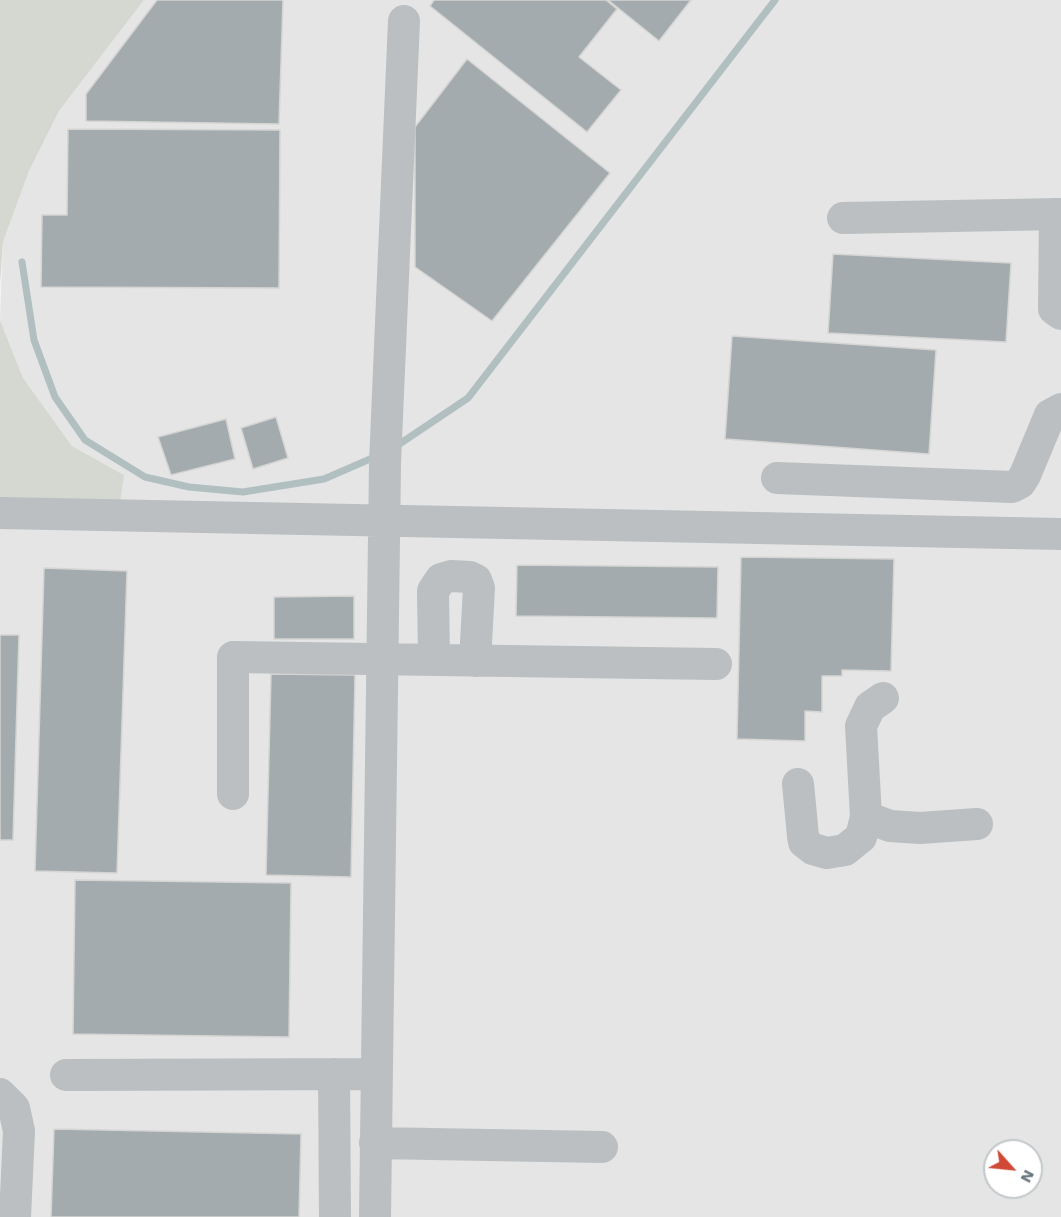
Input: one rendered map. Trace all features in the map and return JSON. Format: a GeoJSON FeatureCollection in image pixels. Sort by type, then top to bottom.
{"type":"FeatureCollection","features":[{"type":"Feature","properties":{"kind":"lane"},"geometry":{"type":"LineString","coordinates":[[375,1217],[385,463],[404,21]]}},
{"type":"Feature","properties":{"kind":"lane"},"geometry":{"type":"LineString","coordinates":[[843,218],[1058,214],[1054,309],[1061,314]]}},
{"type":"Feature","properties":{"kind":"lane"},"geometry":{"type":"LineString","coordinates":[[777,478],[1004,488],[1020,483],[1050,415],[1061,409]]}},
{"type":"Feature","properties":{"kind":"lane"},"geometry":{"type":"LineString","coordinates":[[930,485],[930,531]]}},
{"type":"Feature","properties":{"kind":"lane"},"geometry":{"type":"LineString","coordinates":[[0,513],[1061,534]]}},
{"type":"Feature","properties":{"kind":"lane"},"geometry":{"type":"LineString","coordinates":[[434,660],[433,591],[441,579],[451,576],[470,577],[476,580],[479,588],[475,661]]}},
{"type":"Feature","properties":{"kind":"lane"},"geometry":{"type":"LineString","coordinates":[[233,794],[233,657],[716,664]]}},
{"type":"Feature","properties":{"kind":"lane"},"geometry":{"type":"LineString","coordinates":[[798,784],[804,842],[813,849],[827,853],[845,850],[861,837],[866,817],[861,726],[870,707],[883,698]]}},
{"type":"Feature","properties":{"kind":"lane"},"geometry":{"type":"LineString","coordinates":[[866,817],[890,826],[920,828],[977,824]]}},
{"type":"Feature","properties":{"kind":"lane"},"geometry":{"type":"LineString","coordinates":[[334,1074],[335,1217]]}},
{"type":"Feature","properties":{"kind":"lane"},"geometry":{"type":"LineString","coordinates":[[66,1075],[376,1074]]}},
{"type":"Feature","properties":{"kind":"lane"},"geometry":{"type":"LineString","coordinates":[[0,1094],[14,1108],[19,1131],[15,1217]]}},
{"type":"Feature","properties":{"kind":"lane"},"geometry":{"type":"LineString","coordinates":[[375,1143],[602,1147]]}},
{"type":"Feature","properties":{"kind":"shaded area"},"geometry":{"type":"Polygon","coordinates":[[[0,0],[144,0],[59,111],[29,171],[3,242],[0,284],[0,0]]]}},
{"type":"Feature","properties":{"kind":"shaded area"},"geometry":{"type":"Polygon","coordinates":[[[144,0],[1061,0],[1061,1217],[0,1217],[0,501],[124,475],[72,446],[23,378],[0,320],[3,242],[29,171],[59,111],[144,0]]]}},
{"type":"Feature","properties":{"kind":"shaded area"},"geometry":{"type":"Polygon","coordinates":[[[0,320],[23,378],[72,446],[124,475],[120,502],[0,501],[0,320]]]}},
{"type":"Feature","properties":{"kind":"building"},"geometry":{"type":"Polygon","coordinates":[[[157,0],[283,0],[279,124],[86,121],[86,94],[157,0]]]}},
{"type":"Feature","properties":{"kind":"building"},"geometry":{"type":"Polygon","coordinates":[[[434,0],[606,0],[617,9],[579,57],[621,90],[587,132],[430,6],[434,0]]]}},
{"type":"Feature","properties":{"kind":"building"},"geometry":{"type":"Polygon","coordinates":[[[608,0],[691,0],[659,41],[608,0]]]}},
{"type":"Feature","properties":{"kind":"building"},"geometry":{"type":"Polygon","coordinates":[[[467,59],[610,173],[492,321],[415,267],[415,127],[467,59]]]}},
{"type":"Feature","properties":{"kind":"building"},"geometry":{"type":"Polygon","coordinates":[[[68,129],[280,130],[279,288],[41,287],[42,215],[67,215],[68,129]]]}},
{"type":"Feature","properties":{"kind":"building"},"geometry":{"type":"Polygon","coordinates":[[[833,254],[1011,263],[1006,342],[828,333],[833,254]]]}},
{"type":"Feature","properties":{"kind":"building"},"geometry":{"type":"Polygon","coordinates":[[[732,336],[936,350],[929,454],[725,439],[732,336]]]}},
{"type":"Feature","properties":{"kind":"building"},"geometry":{"type":"Polygon","coordinates":[[[276,417],[288,458],[253,469],[241,428],[276,417]]]}},
{"type":"Feature","properties":{"kind":"building"},"geometry":{"type":"Polygon","coordinates":[[[226,419],[235,459],[171,475],[158,437],[226,419]]]}},
{"type":"Feature","properties":{"kind":"building"},"geometry":{"type":"Polygon","coordinates":[[[741,557],[894,559],[891,671],[842,670],[842,676],[822,676],[822,712],[805,711],[805,741],[737,739],[741,557]]]}},
{"type":"Feature","properties":{"kind":"building"},"geometry":{"type":"Polygon","coordinates":[[[517,565],[718,567],[717,618],[516,616],[517,565]]]}},
{"type":"Feature","properties":{"kind":"building"},"geometry":{"type":"Polygon","coordinates":[[[44,568],[127,571],[117,873],[35,871],[44,568]]]}},
{"type":"Feature","properties":{"kind":"building"},"geometry":{"type":"Polygon","coordinates":[[[354,596],[354,639],[274,639],[274,597],[354,596]]]}},
{"type":"Feature","properties":{"kind":"building"},"geometry":{"type":"Polygon","coordinates":[[[0,635],[19,635],[13,840],[0,840],[0,635]]]}},
{"type":"Feature","properties":{"kind":"building"},"geometry":{"type":"Polygon","coordinates":[[[271,674],[355,675],[351,877],[266,875],[271,674]]]}},
{"type":"Feature","properties":{"kind":"building"},"geometry":{"type":"Polygon","coordinates":[[[75,880],[291,883],[289,1037],[73,1034],[75,880]]]}},
{"type":"Feature","properties":{"kind":"building"},"geometry":{"type":"Polygon","coordinates":[[[54,1129],[301,1134],[299,1217],[51,1217],[54,1129]]]}},
{"type":"Feature","properties":{"kind":"waterway"},"geometry":{"type":"LineString","coordinates":[[395,447],[468,398],[775,0]]}},
{"type":"Feature","properties":{"kind":"waterway"},"geometry":{"type":"LineString","coordinates":[[22,262],[34,340],[55,397],[85,440],[145,477],[189,487],[243,492],[324,479],[377,456]]}}]}
